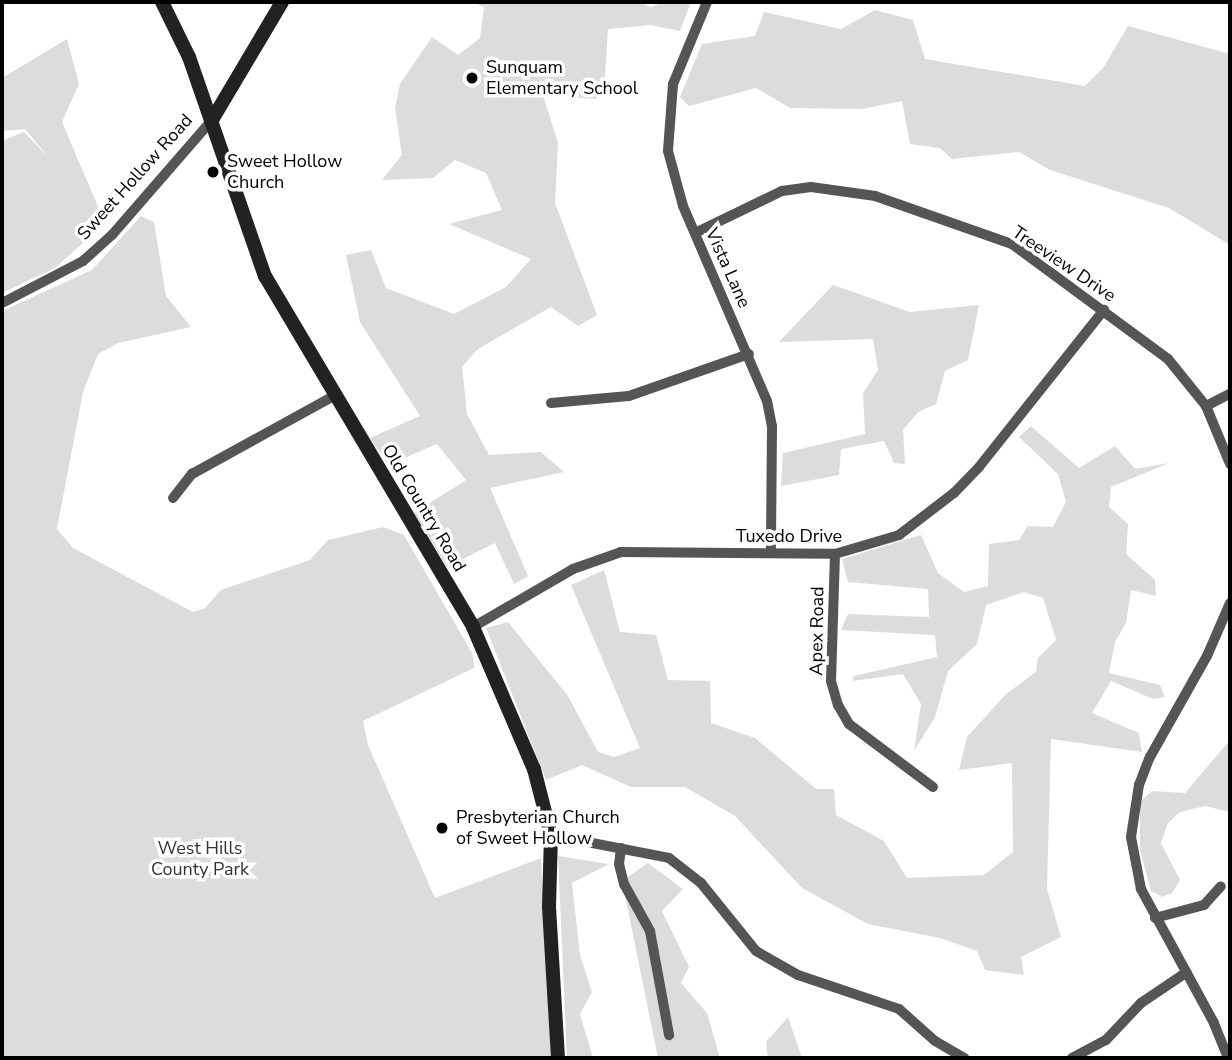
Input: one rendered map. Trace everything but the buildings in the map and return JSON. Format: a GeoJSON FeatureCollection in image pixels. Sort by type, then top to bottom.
{"type":"FeatureCollection","features":[{"type":"Feature","properties":{"kind":"main road","name":"Old Country Road"},"geometry":{"type":"LineString","coordinates":[[162,2],[212,120],[265,276],[473,628],[537,776],[551,835],[549,907],[558,1058]]}},
{"type":"Feature","properties":{"kind":"main road","name":"Sweet Hollow Road"},"geometry":{"type":"LineString","coordinates":[[212,120],[282,2]]}},
{"type":"Feature","properties":{"kind":"street","name":"Vista Lane"},"geometry":{"type":"LineString","coordinates":[[707,2],[680,56],[668,120],[673,180],[749,354],[772,426],[771,551]]}},
{"type":"Feature","properties":{"kind":"street","name":"Sweet Hollow Road"},"geometry":{"type":"LineString","coordinates":[[2,303],[83,261],[112,235],[212,120]]}},
{"type":"Feature","properties":{"kind":"street","name":"Treeview Drive"},"geometry":{"type":"LineString","coordinates":[[695,233],[782,191],[838,188],[875,196],[1012,244],[1168,359],[1206,406],[1230,464]]}},
{"type":"Feature","properties":{"kind":"street","name":"Tuxedo Drive"},"geometry":{"type":"LineString","coordinates":[[473,628],[573,569],[621,552],[771,551],[835,554],[898,534],[954,493],[1104,310]]}},
{"type":"Feature","properties":{"kind":"street"},"geometry":{"type":"LineString","coordinates":[[551,403],[629,396],[749,354]]}},
{"type":"Feature","properties":{"kind":"street"},"geometry":{"type":"LineString","coordinates":[[1206,406],[1230,394]]}},
{"type":"Feature","properties":{"kind":"street"},"geometry":{"type":"LineString","coordinates":[[173,498],[192,474],[334,396]]}},
{"type":"Feature","properties":{"kind":"street","name":"Apex Road"},"geometry":{"type":"LineString","coordinates":[[835,554],[831,681],[838,705],[849,724],[933,787]]}},
{"type":"Feature","properties":{"kind":"street"},"geometry":{"type":"LineString","coordinates":[[1228,1058],[1187,972],[1141,889],[1133,850],[1139,785],[1230,603]]}},
{"type":"Feature","properties":{"kind":"street"},"geometry":{"type":"LineString","coordinates":[[551,835],[669,858],[691,872],[736,931],[774,962],[900,1009],[935,1041],[965,1058]]}},
{"type":"Feature","properties":{"kind":"street"},"geometry":{"type":"LineString","coordinates":[[621,848],[619,864],[624,884],[650,931],[669,1035]]}},
{"type":"Feature","properties":{"kind":"street"},"geometry":{"type":"LineString","coordinates":[[1155,918],[1204,905],[1221,887]]}},
{"type":"Feature","properties":{"kind":"street"},"geometry":{"type":"LineString","coordinates":[[1072,1058],[1106,1040],[1141,1003],[1187,972]]}},
{"type":"Feature","properties":{"kind":"green space"},"geometry":{"type":"Polygon","coordinates":[[[472,2],[639,2],[651,7],[664,2],[691,2],[680,31],[650,25],[608,29],[604,92],[595,99],[543,95],[558,143],[555,203],[597,315],[578,326],[551,307],[478,349],[462,367],[467,414],[489,455],[541,452],[564,472],[490,488],[528,576],[514,584],[495,543],[447,567],[414,513],[466,480],[437,444],[388,465],[370,438],[420,416],[360,322],[346,255],[371,250],[386,288],[454,314],[506,287],[531,259],[449,224],[502,210],[486,173],[455,160],[433,178],[382,180],[402,155],[395,108],[400,84],[432,37],[458,55],[480,38],[484,7],[472,2]]]}},
{"type":"Feature","properties":{"kind":"green space"},"geometry":{"type":"Polygon","coordinates":[[[875,10],[913,20],[925,59],[1085,86],[1103,68],[1128,26],[1230,54],[1230,245],[1169,208],[1050,170],[1019,152],[952,159],[940,148],[910,144],[902,101],[862,109],[790,108],[756,88],[689,106],[680,97],[702,44],[755,36],[764,12],[841,29],[875,10]]]}},
{"type":"Feature","properties":{"kind":"green space"},"geometry":{"type":"Polygon","coordinates":[[[67,39],[79,84],[62,122],[105,223],[55,268],[2,293],[2,141],[24,132],[49,158],[25,129],[2,131],[2,78],[67,39]]]}},
{"type":"Feature","properties":{"kind":"green space","name":"West Hills County Park"},"geometry":{"type":"Polygon","coordinates":[[[141,216],[154,222],[166,296],[191,327],[118,343],[98,354],[83,392],[57,529],[73,548],[193,612],[205,608],[221,590],[310,560],[328,540],[383,527],[404,535],[473,655],[474,668],[363,721],[368,745],[435,898],[541,858],[551,1058],[2,1058],[2,311],[92,270],[141,216]]]}},
{"type":"Feature","properties":{"kind":"green space"},"geometry":{"type":"Polygon","coordinates":[[[833,285],[910,312],[979,305],[968,360],[945,371],[936,404],[918,412],[903,430],[905,464],[894,463],[884,441],[841,449],[839,475],[781,486],[783,453],[865,434],[863,393],[878,370],[873,339],[779,342],[833,285]]]}},
{"type":"Feature","properties":{"kind":"green space"},"geometry":{"type":"Polygon","coordinates":[[[1031,426],[1079,468],[1115,446],[1135,469],[1169,463],[1111,487],[1109,507],[1128,524],[1126,554],[1155,580],[1156,596],[1131,590],[1126,623],[1115,642],[1109,673],[1160,685],[1165,697],[1153,699],[1111,681],[1092,713],[1139,733],[1142,752],[1051,739],[1047,889],[1061,937],[1021,957],[1024,975],[985,970],[977,951],[940,938],[868,924],[802,888],[735,816],[685,787],[631,787],[582,765],[546,780],[486,628],[508,622],[568,696],[598,752],[614,757],[640,748],[571,585],[604,570],[620,632],[656,635],[668,680],[710,681],[711,723],[755,738],[816,789],[834,789],[836,815],[884,841],[907,878],[984,875],[1013,852],[1012,763],[959,770],[967,737],[1006,694],[1036,672],[1038,658],[1056,640],[1043,598],[1024,592],[986,605],[977,644],[948,671],[935,717],[914,751],[921,704],[903,674],[853,681],[854,676],[937,657],[935,635],[841,630],[848,614],[929,617],[928,589],[848,582],[842,559],[921,535],[938,573],[964,592],[988,586],[989,544],[1019,540],[1028,526],[1053,527],[1066,502],[1058,474],[1019,437],[1031,426]]]}},
{"type":"Feature","properties":{"kind":"green space"},"geometry":{"type":"Polygon","coordinates":[[[1230,740],[1230,812],[1205,806],[1180,812],[1168,823],[1161,843],[1180,880],[1172,893],[1162,897],[1151,891],[1140,850],[1140,802],[1152,791],[1185,793],[1230,740]]]}},
{"type":"Feature","properties":{"kind":"green space"},"geometry":{"type":"Polygon","coordinates":[[[558,856],[609,864],[572,883],[580,955],[592,992],[580,1014],[593,1058],[567,1058],[558,856]]]}},
{"type":"Feature","properties":{"kind":"green space"},"geometry":{"type":"Polygon","coordinates":[[[648,863],[683,889],[662,911],[689,967],[681,983],[707,1013],[720,1058],[658,1058],[622,881],[648,863]]]}},
{"type":"Feature","properties":{"kind":"green space"},"geometry":{"type":"Polygon","coordinates":[[[788,1017],[802,1058],[768,1058],[766,1042],[788,1017]]]}},
{"type":"Feature","properties":{"kind":"place","name":"Sunquam Elementary School"},"geometry":{"type":"Point","coordinates":[472,78]}},
{"type":"Feature","properties":{"kind":"place","name":"Sweet Hollow Church"},"geometry":{"type":"Point","coordinates":[213,172]}},
{"type":"Feature","properties":{"kind":"place","name":"Presbyterian Church of Sweet Hollow"},"geometry":{"type":"Point","coordinates":[442,828]}}]}
